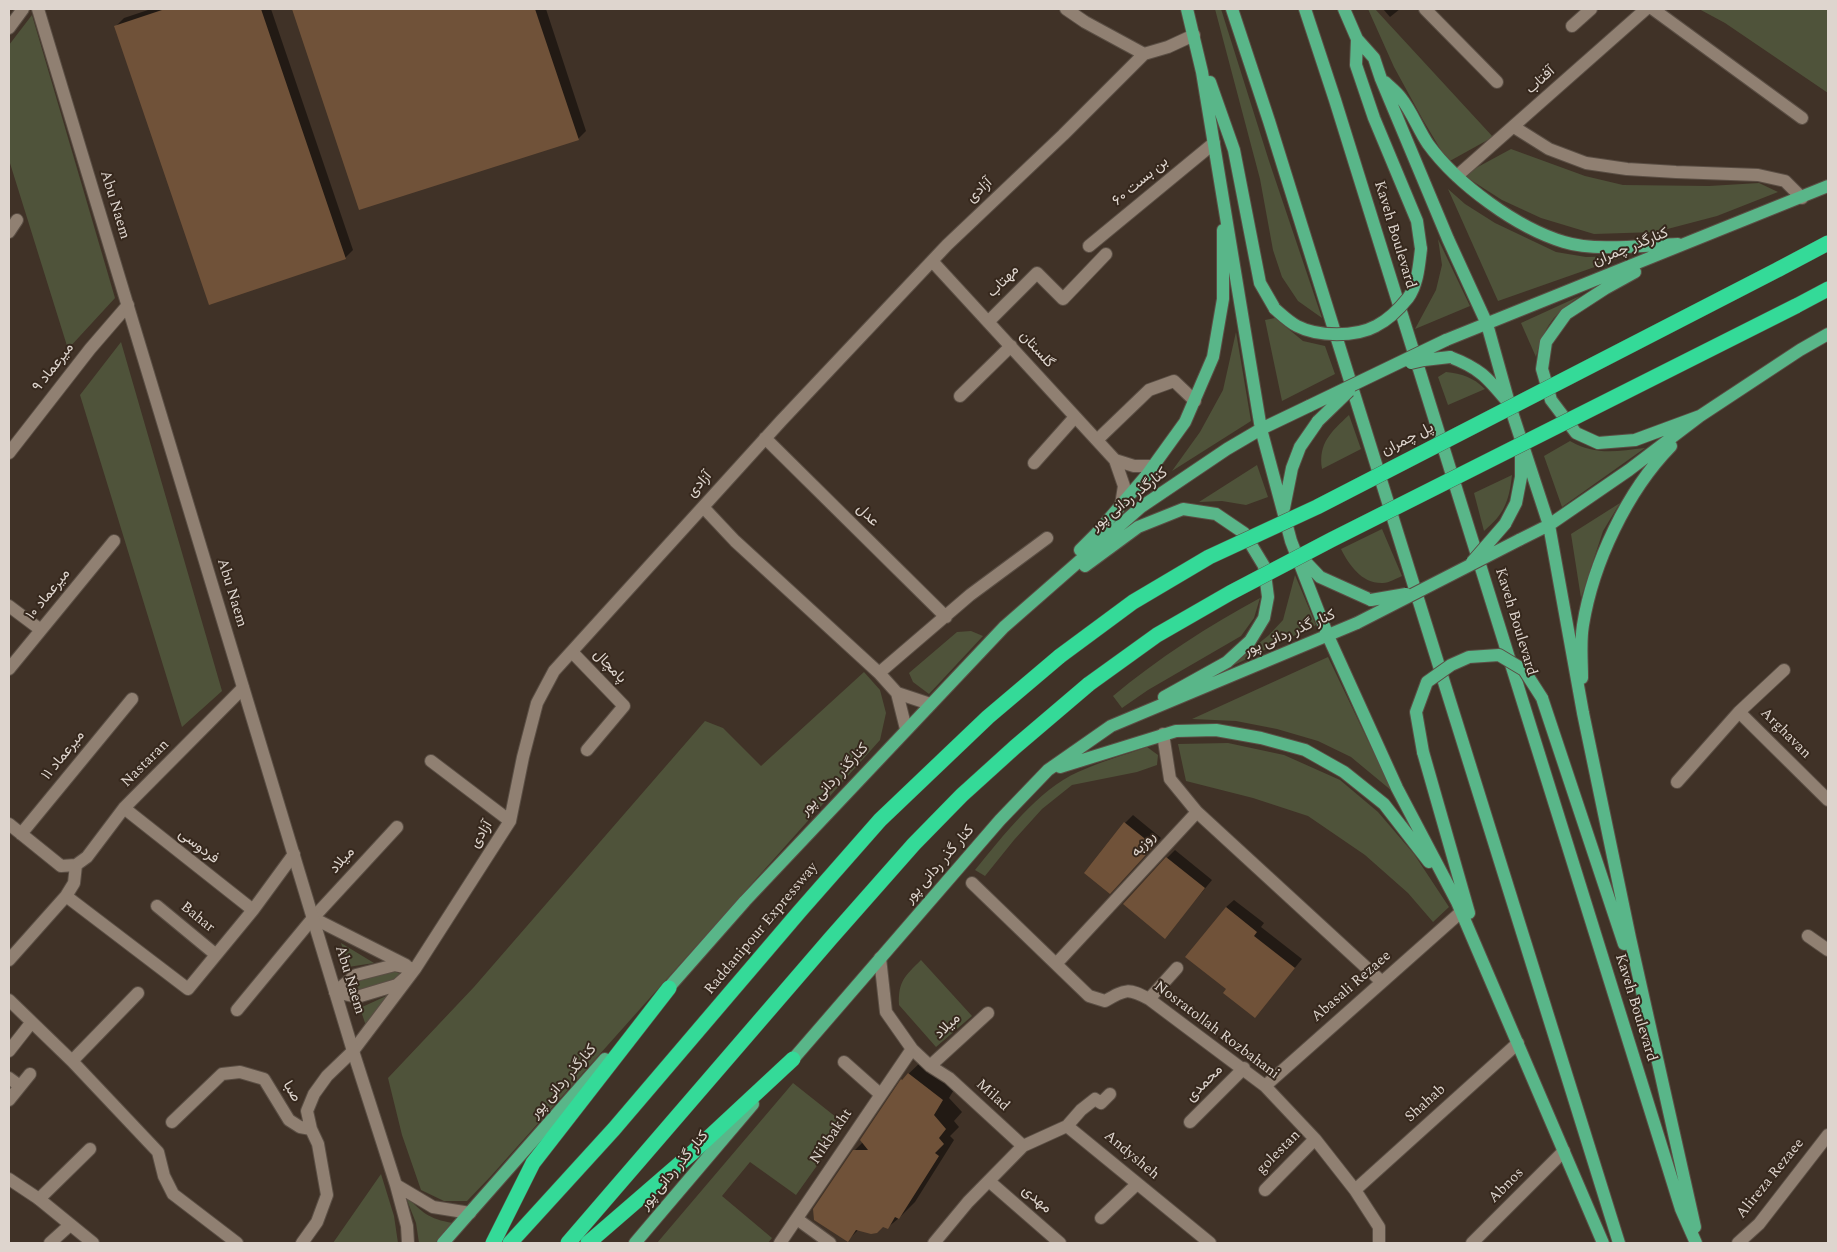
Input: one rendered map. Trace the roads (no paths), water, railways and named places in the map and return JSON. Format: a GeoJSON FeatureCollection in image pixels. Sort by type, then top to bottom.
{"type":"FeatureCollection","features":[{"type":"Feature","properties":{"kind":"highway","name":"پل چمران"},"geometry":{"type":"LineString","coordinates":[[1060,656],[1133,602],[1209,557],[1317,507],[1828,243]]}},
{"type":"Feature","properties":{"kind":"highway"},"geometry":{"type":"LineString","coordinates":[[568,1243],[914,844],[1002,759],[1053,713],[1089,684],[1157,635],[1239,589],[1828,289]]}},
{"type":"Feature","properties":{"kind":"highway","name":"Raddanipour Expressway"},"geometry":{"type":"LineString","coordinates":[[510,1243],[614,1129],[800,910],[880,820],[988,717],[1060,656]]}},
{"type":"Feature","properties":{"kind":"highway"},"geometry":{"type":"LineString","coordinates":[[493,1243],[533,1163],[669,988]]}},
{"type":"Feature","properties":{"kind":"highway"},"geometry":{"type":"LineString","coordinates":[[588,1243],[692,1153],[792,1059]]}},
{"type":"Feature","properties":{"kind":"main road"},"geometry":{"type":"LineString","coordinates":[[1187,9],[1202,72],[1261,429],[1295,552],[1328,636],[1397,788],[1459,907],[1603,1243]]}},
{"type":"Feature","properties":{"kind":"main road"},"geometry":{"type":"LineString","coordinates":[[1232,9],[1272,130],[1619,1243]]}},
{"type":"Feature","properties":{"kind":"main road","name":"Kaveh Boulevard"},"geometry":{"type":"LineString","coordinates":[[1305,9],[1681,1209],[1697,1243]]}},
{"type":"Feature","properties":{"kind":"main road"},"geometry":{"type":"LineString","coordinates":[[1344,9],[1357,39],[1374,58],[1448,239],[1487,324],[1509,403],[1549,525],[1582,713],[1697,1243]]}},
{"type":"Feature","properties":{"kind":"main road"},"geometry":{"type":"LineString","coordinates":[[1194,35],[1234,150],[1260,283],[1275,310],[1298,326],[1322,334],[1349,334],[1376,327],[1391,316],[1409,297],[1418,275],[1421,250],[1417,221],[1374,118],[1356,65],[1357,39]]}},
{"type":"Feature","properties":{"kind":"main road"},"geometry":{"type":"LineString","coordinates":[[1381,78],[1401,98],[1428,143],[1457,176],[1488,202],[1530,227],[1565,243],[1599,247],[1688,243]]}},
{"type":"Feature","properties":{"kind":"main road","name":"کنارگذر چمران"},"geometry":{"type":"LineString","coordinates":[[1387,368],[1446,340],[1828,186]]}},
{"type":"Feature","properties":{"kind":"main road"},"geometry":{"type":"LineString","coordinates":[[1004,626],[1035,592],[1096,534],[1122,505],[1185,422],[1213,357],[1223,299],[1222,192]]}},
{"type":"Feature","properties":{"kind":"main road"},"geometry":{"type":"LineString","coordinates":[[1688,243],[1606,288],[1566,314],[1546,342],[1542,369],[1551,400],[1576,433],[1598,443],[1635,440],[1700,416]]}},
{"type":"Feature","properties":{"kind":"main road"},"geometry":{"type":"LineString","coordinates":[[1549,525],[1629,470],[1700,416],[1800,350],[1828,334]]}},
{"type":"Feature","properties":{"kind":"main road"},"geometry":{"type":"LineString","coordinates":[[1284,513],[1292,468],[1300,446],[1318,421],[1358,383],[1387,368],[1424,360],[1450,357],[1470,365],[1488,378],[1509,403]]}},
{"type":"Feature","properties":{"kind":"main road","name":"کنارگذر ردانی پور"},"geometry":{"type":"LineString","coordinates":[[444,1243],[744,901],[1004,626],[1141,507],[1226,449],[1261,429],[1358,383]]}},
{"type":"Feature","properties":{"kind":"main road"},"geometry":{"type":"LineString","coordinates":[[1582,713],[1582,627],[1589,592],[1622,511],[1661,456],[1700,416]]}},
{"type":"Feature","properties":{"kind":"main road"},"geometry":{"type":"LineString","coordinates":[[1467,567],[1505,524],[1516,504],[1522,477],[1521,440]]}},
{"type":"Feature","properties":{"kind":"main road"},"geometry":{"type":"LineString","coordinates":[[1004,626],[1138,527],[1183,509],[1216,514],[1244,533],[1264,566],[1268,597],[1264,618],[1250,641],[1227,662],[1111,726]]}},
{"type":"Feature","properties":{"kind":"main road","name":"کنار گذر ردانی پور"},"geometry":{"type":"LineString","coordinates":[[635,1243],[708,1155],[1000,820],[1048,770],[1111,726],[1357,623],[1549,525]]}},
{"type":"Feature","properties":{"kind":"main road"},"geometry":{"type":"LineString","coordinates":[[1295,552],[1320,577],[1371,600],[1421,591]]}},
{"type":"Feature","properties":{"kind":"main road"},"geometry":{"type":"LineString","coordinates":[[1485,968],[1423,752],[1416,712],[1427,682],[1451,665],[1469,658],[1499,655],[1524,670],[1542,698],[1645,1006]]}},
{"type":"Feature","properties":{"kind":"main road"},"geometry":{"type":"LineString","coordinates":[[1048,770],[1176,730],[1216,730],[1261,738],[1305,750],[1344,772],[1384,804],[1412,839],[1459,907]]}},
{"type":"Feature","properties":{"kind":"street"},"geometry":{"type":"LineString","coordinates":[[9,28],[23,9]]}},
{"type":"Feature","properties":{"kind":"street","name":"Abu Naem"},"geometry":{"type":"LineString","coordinates":[[38,9],[353,1051],[396,1185],[407,1226],[408,1243]]}},
{"type":"Feature","properties":{"kind":"street"},"geometry":{"type":"LineString","coordinates":[[1066,9],[1085,22],[1144,54]]}},
{"type":"Feature","properties":{"kind":"street"},"geometry":{"type":"LineString","coordinates":[[1425,9],[1497,82]]}},
{"type":"Feature","properties":{"kind":"street"},"geometry":{"type":"LineString","coordinates":[[1572,26],[1591,9]]}},
{"type":"Feature","properties":{"kind":"street","name":"آفتاب"},"geometry":{"type":"LineString","coordinates":[[1457,176],[1646,9]]}},
{"type":"Feature","properties":{"kind":"street"},"geometry":{"type":"LineString","coordinates":[[1653,9],[1802,118]]}},
{"type":"Feature","properties":{"kind":"street","name":"آزادی"},"geometry":{"type":"LineString","coordinates":[[302,1243],[317,1222],[327,1195],[318,1144],[311,1129],[307,1111],[314,1094],[327,1076],[353,1051],[414,969],[510,820],[537,703],[554,671],[765,438],[932,261],[1063,136],[1144,54],[1168,47],[1194,35]]}},
{"type":"Feature","properties":{"kind":"street"},"geometry":{"type":"LineString","coordinates":[[1514,127],[1549,149],[1586,163],[1627,169],[1758,175],[1785,182],[1802,198]]}},
{"type":"Feature","properties":{"kind":"street","name":"بن بست ۶۰"},"geometry":{"type":"LineString","coordinates":[[1089,246],[1214,142]]}},
{"type":"Feature","properties":{"kind":"street"},"geometry":{"type":"LineString","coordinates":[[9,232],[17,220]]}},
{"type":"Feature","properties":{"kind":"street","name":"مهتاب"},"geometry":{"type":"LineString","coordinates":[[988,322],[1037,273],[1063,299],[1106,254]]}},
{"type":"Feature","properties":{"kind":"street","name":"گلستان"},"geometry":{"type":"LineString","coordinates":[[932,261],[1115,460]]}},
{"type":"Feature","properties":{"kind":"street","name":"میرعماد ۹"},"geometry":{"type":"LineString","coordinates":[[9,453],[90,349],[128,305]]}},
{"type":"Feature","properties":{"kind":"street"},"geometry":{"type":"LineString","coordinates":[[960,396],[1011,346]]}},
{"type":"Feature","properties":{"kind":"street"},"geometry":{"type":"LineString","coordinates":[[1096,440],[1149,390],[1174,381],[1194,401]]}},
{"type":"Feature","properties":{"kind":"street"},"geometry":{"type":"LineString","coordinates":[[1034,463],[1075,417]]}},
{"type":"Feature","properties":{"kind":"street","name":"عدل"},"geometry":{"type":"LineString","coordinates":[[765,438],[946,617]]}},
{"type":"Feature","properties":{"kind":"street"},"geometry":{"type":"LineString","coordinates":[[1115,460],[1134,466],[1153,466]]}},
{"type":"Feature","properties":{"kind":"street"},"geometry":{"type":"LineString","coordinates":[[1115,460],[1124,486],[1122,505]]}},
{"type":"Feature","properties":{"kind":"street"},"geometry":{"type":"LineString","coordinates":[[703,507],[735,541],[879,673],[897,693],[906,729]]}},
{"type":"Feature","properties":{"kind":"street"},"geometry":{"type":"LineString","coordinates":[[879,673],[970,595],[1047,538]]}},
{"type":"Feature","properties":{"kind":"street","name":"میرعماد ۱۰"},"geometry":{"type":"LineString","coordinates":[[9,669],[114,541]]}},
{"type":"Feature","properties":{"kind":"street"},"geometry":{"type":"LineString","coordinates":[[9,606],[40,630]]}},
{"type":"Feature","properties":{"kind":"street","name":"پامچال"},"geometry":{"type":"LineString","coordinates":[[572,652],[624,706],[586,750]]}},
{"type":"Feature","properties":{"kind":"street","name":"Arghavan"},"geometry":{"type":"LineString","coordinates":[[1677,782],[1739,712],[1784,670]]}},
{"type":"Feature","properties":{"kind":"street","name":"Nastaran"},"geometry":{"type":"LineString","coordinates":[[76,865],[87,857],[124,808],[243,688]]}},
{"type":"Feature","properties":{"kind":"street"},"geometry":{"type":"LineString","coordinates":[[897,693],[930,704]]}},
{"type":"Feature","properties":{"kind":"street","name":"میرعماد ۱۱"},"geometry":{"type":"LineString","coordinates":[[21,834],[132,699]]}},
{"type":"Feature","properties":{"kind":"street","name":"Arghavan"},"geometry":{"type":"LineString","coordinates":[[1739,712],[1828,800]]}},
{"type":"Feature","properties":{"kind":"street"},"geometry":{"type":"LineString","coordinates":[[1163,734],[1170,779],[1197,812],[1382,982]]}},
{"type":"Feature","properties":{"kind":"street"},"geometry":{"type":"LineString","coordinates":[[432,760],[510,820]]}},
{"type":"Feature","properties":{"kind":"street","name":"فردوسی"},"geometry":{"type":"LineString","coordinates":[[124,808],[252,910]]}},
{"type":"Feature","properties":{"kind":"street","name":"روزبه"},"geometry":{"type":"LineString","coordinates":[[1056,964],[1197,812]]}},
{"type":"Feature","properties":{"kind":"street"},"geometry":{"type":"LineString","coordinates":[[9,824],[61,866],[76,865],[74,883],[66,896],[9,960]]}},
{"type":"Feature","properties":{"kind":"street","name":"میلاد"},"geometry":{"type":"LineString","coordinates":[[236,1010],[313,918],[397,827]]}},
{"type":"Feature","properties":{"kind":"street"},"geometry":{"type":"LineString","coordinates":[[66,896],[188,988],[252,910],[294,854]]}},
{"type":"Feature","properties":{"kind":"street","name":"Nosratollah Rozbahani"},"geometry":{"type":"LineString","coordinates":[[972,883],[1089,996],[1105,1001],[1118,994],[1132,990],[1149,998],[1244,1068],[1315,1139],[1355,1190],[1379,1227],[1379,1243]]}},
{"type":"Feature","properties":{"kind":"street","name":"Bahar"},"geometry":{"type":"LineString","coordinates":[[157,906],[216,954]]}},
{"type":"Feature","properties":{"kind":"street","name":"Abasali Rezaee"},"geometry":{"type":"LineString","coordinates":[[1264,1086],[1382,982],[1459,907]]}},
{"type":"Feature","properties":{"kind":"street"},"geometry":{"type":"LineString","coordinates":[[313,918],[414,969]]}},
{"type":"Feature","properties":{"kind":"street"},"geometry":{"type":"LineString","coordinates":[[1808,936],[1828,950]]}},
{"type":"Feature","properties":{"kind":"street","name":"Milad"},"geometry":{"type":"LineString","coordinates":[[880,958],[886,1012],[912,1049],[930,1066],[949,1078],[1023,1146]]}},
{"type":"Feature","properties":{"kind":"street"},"geometry":{"type":"LineString","coordinates":[[336,992],[356,975],[395,965],[414,969]]}},
{"type":"Feature","properties":{"kind":"street"},"geometry":{"type":"LineString","coordinates":[[1149,998],[1177,968]]}},
{"type":"Feature","properties":{"kind":"street"},"geometry":{"type":"LineString","coordinates":[[336,992],[357,997],[397,985],[414,969]]}},
{"type":"Feature","properties":{"kind":"street"},"geometry":{"type":"LineString","coordinates":[[72,1061],[138,993]]}},
{"type":"Feature","properties":{"kind":"street"},"geometry":{"type":"LineString","coordinates":[[9,1000],[72,1061],[158,1152],[164,1176],[174,1194],[237,1243]]}},
{"type":"Feature","properties":{"kind":"street","name":"میلاد"},"geometry":{"type":"LineString","coordinates":[[930,1066],[988,1012]]}},
{"type":"Feature","properties":{"kind":"street"},"geometry":{"type":"LineString","coordinates":[[9,1052],[31,1023]]}},
{"type":"Feature","properties":{"kind":"street","name":"Shahab"},"geometry":{"type":"LineString","coordinates":[[1355,1190],[1518,1043]]}},
{"type":"Feature","properties":{"kind":"street","name":"Nikbakht"},"geometry":{"type":"LineString","coordinates":[[780,1243],[912,1049]]}},
{"type":"Feature","properties":{"kind":"street"},"geometry":{"type":"LineString","coordinates":[[844,1062],[880,1094]]}},
{"type":"Feature","properties":{"kind":"street","name":"محمدی"},"geometry":{"type":"LineString","coordinates":[[1190,1122],[1244,1068]]}},
{"type":"Feature","properties":{"kind":"street","name":"صبا"},"geometry":{"type":"LineString","coordinates":[[172,1122],[222,1074],[240,1072],[264,1079],[289,1120],[300,1127],[311,1129]]}},
{"type":"Feature","properties":{"kind":"street"},"geometry":{"type":"LineString","coordinates":[[9,1100],[30,1074]]}},
{"type":"Feature","properties":{"kind":"street"},"geometry":{"type":"LineString","coordinates":[[9,1078],[20,1086]]}},
{"type":"Feature","properties":{"kind":"street"},"geometry":{"type":"LineString","coordinates":[[934,1243],[968,1202],[990,1182],[1023,1146],[1067,1126],[1081,1110],[1095,1099],[1101,1103],[1110,1094]]}},
{"type":"Feature","properties":{"kind":"street","name":"Andysheh"},"geometry":{"type":"LineString","coordinates":[[1067,1126],[1210,1243]]}},
{"type":"Feature","properties":{"kind":"street","name":"Alireza Rezaee"},"geometry":{"type":"LineString","coordinates":[[1738,1243],[1759,1224],[1828,1134]]}},
{"type":"Feature","properties":{"kind":"street","name":"golestan"},"geometry":{"type":"LineString","coordinates":[[1265,1190],[1315,1139]]}},
{"type":"Feature","properties":{"kind":"street"},"geometry":{"type":"LineString","coordinates":[[40,1199],[90,1149]]}},
{"type":"Feature","properties":{"kind":"street","name":"Abnos"},"geometry":{"type":"LineString","coordinates":[[1472,1243],[1564,1152]]}},
{"type":"Feature","properties":{"kind":"street"},"geometry":{"type":"LineString","coordinates":[[9,1179],[40,1199],[93,1243]]}},
{"type":"Feature","properties":{"kind":"street","name":"مهدی"},"geometry":{"type":"LineString","coordinates":[[990,1182],[1060,1243]]}},
{"type":"Feature","properties":{"kind":"street"},"geometry":{"type":"LineString","coordinates":[[1101,1218],[1137,1184]]}},
{"type":"Feature","properties":{"kind":"street"},"geometry":{"type":"LineString","coordinates":[[396,1185],[433,1207],[470,1213]]}},
{"type":"Feature","properties":{"kind":"street"},"geometry":{"type":"LineString","coordinates":[[798,1219],[830,1243]]}},
{"type":"Feature","properties":{"kind":"street"},"geometry":{"type":"LineString","coordinates":[[50,1243],[70,1224]]}}]}
